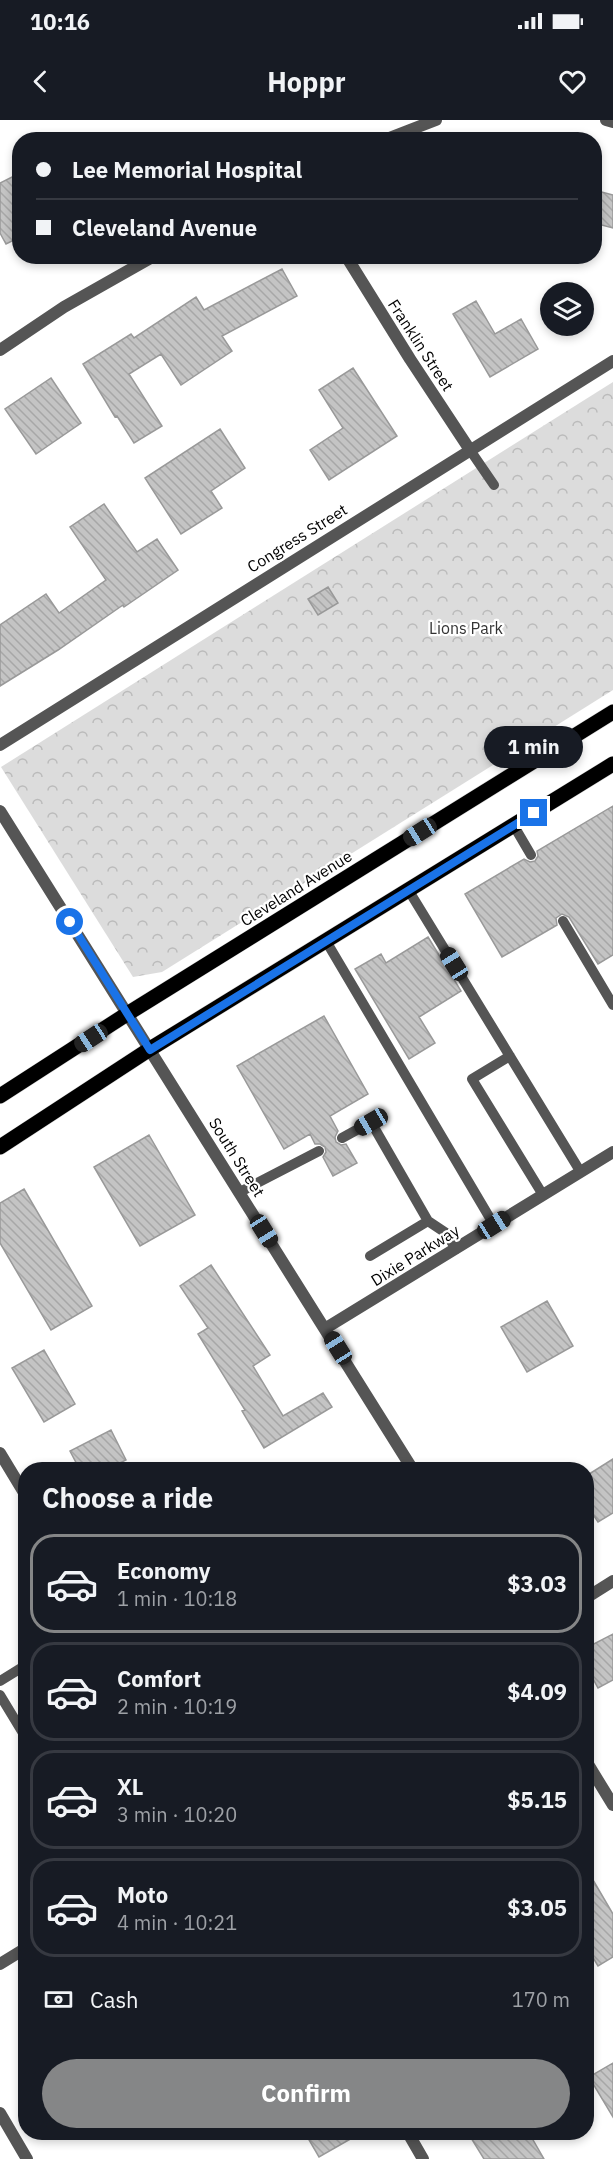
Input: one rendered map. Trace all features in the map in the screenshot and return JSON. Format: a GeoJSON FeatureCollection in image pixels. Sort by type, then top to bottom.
{"type":"FeatureCollection","features":[{"type":"Feature","properties":{"kind":"main road","name":"Cleveland Avenue"},"geometry":{"type":"LineString","coordinates":[[0,1096],[127,1014],[613,712]]}},
{"type":"Feature","properties":{"kind":"main road"},"geometry":{"type":"LineString","coordinates":[[0,1147],[150,1050],[613,764]]}},
{"type":"Feature","properties":{"kind":"street"},"geometry":{"type":"LineString","coordinates":[[405,132],[436,120]]}},
{"type":"Feature","properties":{"kind":"street"},"geometry":{"type":"LineString","coordinates":[[606,120],[613,122]]}},
{"type":"Feature","properties":{"kind":"street"},"geometry":{"type":"LineString","coordinates":[[0,350],[64,307],[140,264]]}},
{"type":"Feature","properties":{"kind":"street","name":"Franklin Street"},"geometry":{"type":"LineString","coordinates":[[351,264],[470,450]]}},
{"type":"Feature","properties":{"kind":"street","name":"Congress Street"},"geometry":{"type":"LineString","coordinates":[[0,745],[613,361]]}},
{"type":"Feature","properties":{"kind":"street","name":"South Street"},"geometry":{"type":"LineString","coordinates":[[0,811],[408,1462]]}},
{"type":"Feature","properties":{"kind":"street","name":"Dixie Parkway"},"geometry":{"type":"LineString","coordinates":[[326,1328],[613,1152]]}},
{"type":"Feature","properties":{"kind":"street"},"geometry":{"type":"LineString","coordinates":[[0,1453],[18,1483]]}},
{"type":"Feature","properties":{"kind":"street"},"geometry":{"type":"LineString","coordinates":[[594,1593],[613,1581]]}},
{"type":"Feature","properties":{"kind":"street"},"geometry":{"type":"LineString","coordinates":[[594,1774],[613,1805]]}},
{"type":"Feature","properties":{"kind":"street"},"geometry":{"type":"LineString","coordinates":[[0,1964],[18,1953]]}},
{"type":"Feature","properties":{"kind":"street"},"geometry":{"type":"LineString","coordinates":[[0,2113],[27,2159]]}},
{"type":"Feature","properties":{"kind":"street"},"geometry":{"type":"LineString","coordinates":[[412,2140],[423,2159]]}},
{"type":"Feature","properties":{"kind":"lane"},"geometry":{"type":"LineString","coordinates":[[470,450],[495,485]]}},
{"type":"Feature","properties":{"kind":"lane"},"geometry":{"type":"LineString","coordinates":[[514,825],[531,855]]}},
{"type":"Feature","properties":{"kind":"lane"},"geometry":{"type":"LineString","coordinates":[[409,891],[580,1172]]}},
{"type":"Feature","properties":{"kind":"lane"},"geometry":{"type":"LineString","coordinates":[[563,921],[611,999]]}},
{"type":"Feature","properties":{"kind":"lane"},"geometry":{"type":"LineString","coordinates":[[326,941],[494,1225]]}},
{"type":"Feature","properties":{"kind":"lane"},"geometry":{"type":"LineString","coordinates":[[510,1056],[472,1079],[543,1195]]}},
{"type":"Feature","properties":{"kind":"lane"},"geometry":{"type":"LineString","coordinates":[[342,1138],[371,1122],[428,1221],[446,1233],[456,1249]]}},
{"type":"Feature","properties":{"kind":"lane"},"geometry":{"type":"LineString","coordinates":[[240,1192],[315,1153]]}},
{"type":"Feature","properties":{"kind":"lane"},"geometry":{"type":"LineString","coordinates":[[370,1256],[428,1221]]}},
{"type":"Feature","properties":{"kind":"lane"},"geometry":{"type":"LineString","coordinates":[[0,1681],[18,1670]]}},
{"type":"Feature","properties":{"kind":"lane"},"geometry":{"type":"LineString","coordinates":[[0,1695],[18,1725]]}},
{"type":"Feature","properties":{"kind":"green space","name":"Lions Park"},"geometry":{"type":"Polygon","coordinates":[[[613,382],[613,690],[162,972],[133,977],[1,767],[613,382]]]}},
{"type":"Feature","properties":{"kind":"building"},"geometry":{"type":"Polygon","coordinates":[[[12,177],[12,241],[6,244],[0,233],[0,183],[12,177]]]}},
{"type":"Feature","properties":{"kind":"building"},"geometry":{"type":"Polygon","coordinates":[[[602,192],[613,195],[613,228],[602,225],[602,192]]]}},
{"type":"Feature","properties":{"kind":"building"},"geometry":{"type":"Polygon","coordinates":[[[282,269],[297,296],[222,336],[232,351],[181,385],[161,354],[129,374],[162,426],[134,443],[117,416],[115,417],[83,364],[131,334],[134,338],[196,297],[204,310],[282,269]]]}},
{"type":"Feature","properties":{"kind":"building"},"geometry":{"type":"Polygon","coordinates":[[[476,301],[495,334],[521,319],[538,349],[490,377],[453,314],[476,301]]]}},
{"type":"Feature","properties":{"kind":"building"},"geometry":{"type":"Polygon","coordinates":[[[353,368],[397,436],[329,480],[310,450],[343,428],[319,390],[353,368]]]}},
{"type":"Feature","properties":{"kind":"building"},"geometry":{"type":"Polygon","coordinates":[[[51,378],[81,423],[36,454],[5,409],[51,378]]]}},
{"type":"Feature","properties":{"kind":"building"},"geometry":{"type":"Polygon","coordinates":[[[220,429],[245,468],[211,491],[222,508],[181,534],[145,478],[220,429]]]}},
{"type":"Feature","properties":{"kind":"building"},"geometry":{"type":"Polygon","coordinates":[[[104,504],[137,552],[157,539],[178,570],[0,686],[0,625],[46,594],[59,613],[106,580],[70,527],[104,504]]]}},
{"type":"Feature","properties":{"kind":"building"},"geometry":{"type":"Polygon","coordinates":[[[328,587],[338,603],[318,615],[308,599],[328,587]]]}},
{"type":"Feature","properties":{"kind":"building"},"geometry":{"type":"Polygon","coordinates":[[[613,806],[613,955],[598,964],[569,917],[562,914],[556,918],[557,925],[502,957],[465,894],[524,859],[530,862],[535,861],[538,856],[537,851],[613,806]]]}},
{"type":"Feature","properties":{"kind":"building"},"geometry":{"type":"Polygon","coordinates":[[[428,937],[461,991],[419,1017],[435,1043],[409,1059],[355,969],[381,954],[386,963],[428,937]]]}},
{"type":"Feature","properties":{"kind":"building"},"geometry":{"type":"Polygon","coordinates":[[[324,1016],[368,1094],[330,1116],[338,1131],[335,1137],[336,1142],[341,1145],[346,1144],[357,1163],[333,1176],[323,1157],[326,1152],[325,1147],[315,1144],[310,1134],[284,1149],[237,1066],[324,1016]]]}},
{"type":"Feature","properties":{"kind":"building"},"geometry":{"type":"Polygon","coordinates":[[[149,1135],[195,1215],[140,1246],[94,1167],[149,1135]]]}},
{"type":"Feature","properties":{"kind":"building"},"geometry":{"type":"Polygon","coordinates":[[[24,1189],[92,1306],[51,1330],[0,1243],[0,1203],[24,1189]]]}},
{"type":"Feature","properties":{"kind":"building"},"geometry":{"type":"Polygon","coordinates":[[[211,1265],[270,1355],[253,1366],[283,1416],[323,1393],[332,1407],[264,1448],[242,1411],[245,1410],[198,1334],[208,1328],[180,1286],[211,1265]]]}},
{"type":"Feature","properties":{"kind":"building"},"geometry":{"type":"Polygon","coordinates":[[[547,1301],[573,1346],[527,1372],[501,1327],[547,1301]]]}},
{"type":"Feature","properties":{"kind":"building"},"geometry":{"type":"Polygon","coordinates":[[[44,1350],[75,1404],[44,1422],[12,1368],[44,1350]]]}},
{"type":"Feature","properties":{"kind":"building"},"geometry":{"type":"Polygon","coordinates":[[[111,1430],[126,1460],[122,1462],[76,1462],[70,1451],[111,1430]]]}},
{"type":"Feature","properties":{"kind":"building"},"geometry":{"type":"Polygon","coordinates":[[[613,1459],[613,1513],[598,1522],[594,1516],[594,1471],[613,1459]]]}},
{"type":"Feature","properties":{"kind":"building"},"geometry":{"type":"Polygon","coordinates":[[[613,1634],[613,1680],[598,1688],[594,1681],[594,1644],[613,1634]]]}},
{"type":"Feature","properties":{"kind":"building"},"geometry":{"type":"Polygon","coordinates":[[[594,1882],[613,1914],[613,1957],[598,1966],[594,1959],[594,1882]]]}},
{"type":"Feature","properties":{"kind":"building"},"geometry":{"type":"Polygon","coordinates":[[[613,2063],[613,2117],[594,2085],[594,2074],[613,2063]]]}},
{"type":"Feature","properties":{"kind":"building"},"geometry":{"type":"Polygon","coordinates":[[[309,2140],[349,2140],[319,2157],[309,2140]]]}},
{"type":"Feature","properties":{"kind":"building"},"geometry":{"type":"Polygon","coordinates":[[[472,2140],[533,2140],[544,2159],[484,2159],[472,2140]]]}},
{"type":"Feature","properties":{"kind":"route"},"geometry":{"type":"LineString","coordinates":[[70,922],[150,1050],[534,813]]}}]}
